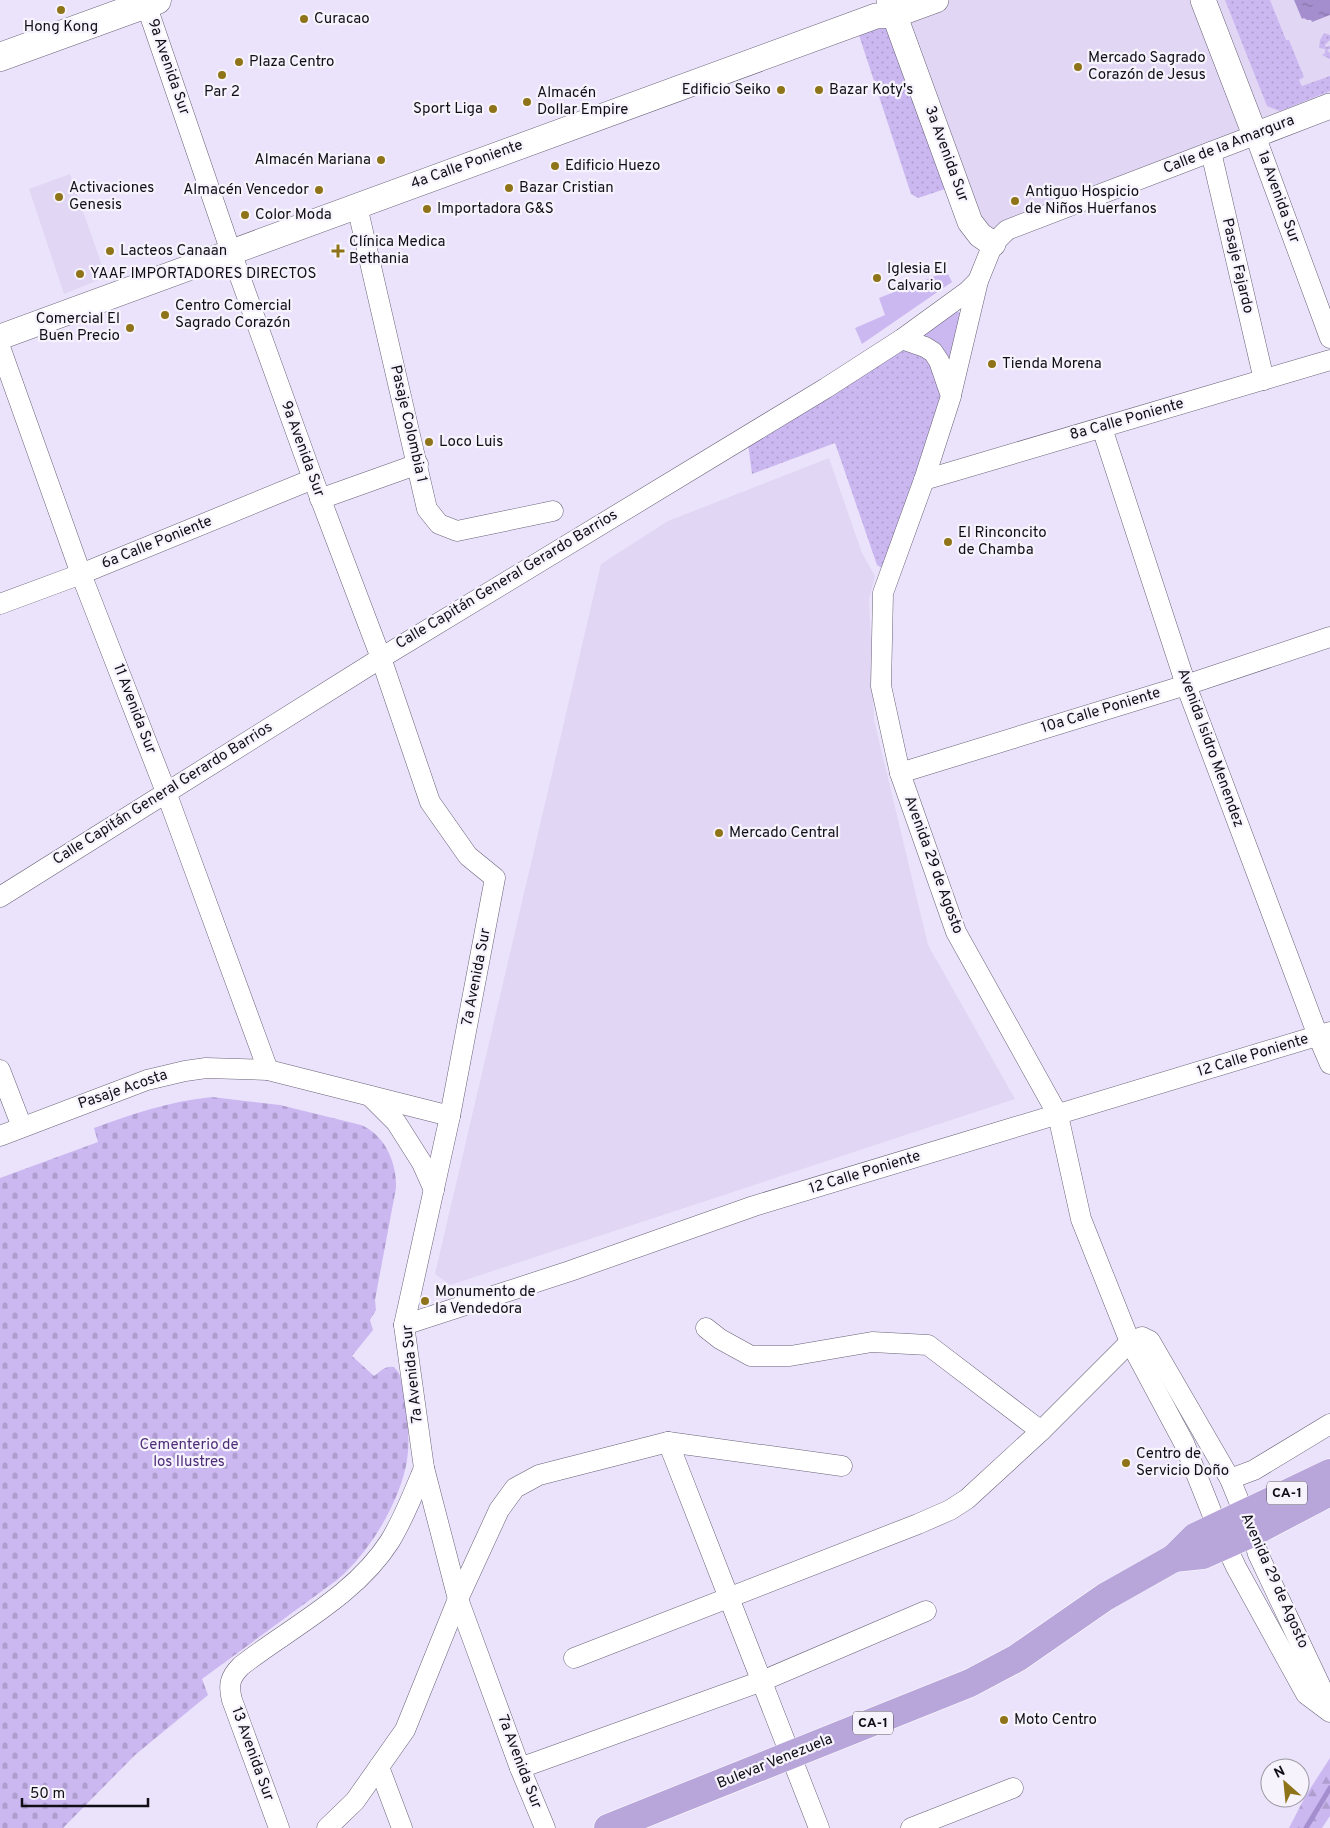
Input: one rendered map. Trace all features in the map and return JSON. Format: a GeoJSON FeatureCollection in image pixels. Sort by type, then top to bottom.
{"type":"FeatureCollection","features":[{"type":"Feature","properties":{"kind":"highway","name":"Bulevar Venezuela"},"geometry":{"type":"LineString","coordinates":[[1248,1523],[1330,1473]]}},
{"type":"Feature","properties":{"kind":"highway","name":"Bulevar Venezuela"},"geometry":{"type":"LineString","coordinates":[[608,1828],[644,1822],[791,1756],[955,1691],[994,1672],[1105,1597],[1174,1558],[1195,1537],[1221,1536],[1248,1523],[1330,1492]]}},
{"type":"Feature","properties":{"kind":"main road"},"geometry":{"type":"LineString","coordinates":[[0,57],[149,1]]}},
{"type":"Feature","properties":{"kind":"street","name":"4a Calle Poniente"},"geometry":{"type":"LineString","coordinates":[[0,337],[876,16],[892,8],[936,0]]}},
{"type":"Feature","properties":{"kind":"street","name":"1a Avenida Sur"},"geometry":{"type":"LineString","coordinates":[[1203,0],[1330,338]]}},
{"type":"Feature","properties":{"kind":"street","name":"9a Avenida Sur"},"geometry":{"type":"LineString","coordinates":[[149,1],[231,252],[312,479],[381,658],[430,802],[468,856],[495,878]]}},
{"type":"Feature","properties":{"kind":"street","name":"3a Avenida Sur"},"geometry":{"type":"LineString","coordinates":[[892,8],[970,222],[980,235],[993,244]]}},
{"type":"Feature","properties":{"kind":"street","name":"Calle de la Amargura"},"geometry":{"type":"LineString","coordinates":[[993,244],[1007,230],[1330,106]]}},
{"type":"Feature","properties":{"kind":"street","name":"Pasaje Fajardo"},"geometry":{"type":"LineString","coordinates":[[1211,152],[1264,380]]}},
{"type":"Feature","properties":{"kind":"street","name":"Pasaje Colombia 1"},"geometry":{"type":"LineString","coordinates":[[357,206],[428,509],[439,524],[457,532],[553,511]]}},
{"type":"Feature","properties":{"kind":"street","name":"Calle Capitán General Gerardo Barrios"},"geometry":{"type":"LineString","coordinates":[[0,897],[381,658],[826,388],[902,339],[968,291],[978,280],[993,244]]}},
{"type":"Feature","properties":{"kind":"street","name":"Avenida 29 de Agosto"},"geometry":{"type":"LineString","coordinates":[[978,280],[951,396],[924,480],[883,593],[881,686],[900,773],[956,932],[1058,1115],[1081,1219],[1130,1342],[1184,1443],[1221,1536],[1236,1567],[1306,1694],[1330,1712]]}},
{"type":"Feature","properties":{"kind":"street"},"geometry":{"type":"LineString","coordinates":[[902,339],[926,347],[933,352],[940,361],[951,396]]}},
{"type":"Feature","properties":{"kind":"street","name":"11 Avenida Sur"},"geometry":{"type":"LineString","coordinates":[[0,347],[82,574],[166,792],[268,1070]]}},
{"type":"Feature","properties":{"kind":"street","name":"8a Calle Poniente"},"geometry":{"type":"LineString","coordinates":[[924,480],[1330,360]]}},
{"type":"Feature","properties":{"kind":"street","name":"Avenida Isidro Menendez"},"geometry":{"type":"LineString","coordinates":[[1102,428],[1186,685],[1324,1034],[1330,1064]]}},
{"type":"Feature","properties":{"kind":"street"},"geometry":{"type":"LineString","coordinates":[[320,499],[418,464]]}},
{"type":"Feature","properties":{"kind":"street","name":"6a Calle Poniente"},"geometry":{"type":"LineString","coordinates":[[0,604],[82,574],[312,479]]}},
{"type":"Feature","properties":{"kind":"street","name":"10a Calle Poniente"},"geometry":{"type":"LineString","coordinates":[[900,773],[1186,685],[1330,637]]}},
{"type":"Feature","properties":{"kind":"street","name":"7a Avenida Sur"},"geometry":{"type":"LineString","coordinates":[[495,878],[450,1116],[404,1325],[424,1468],[458,1598],[520,1768],[545,1828]]}},
{"type":"Feature","properties":{"kind":"street","name":"12 Calle Poniente"},"geometry":{"type":"LineString","coordinates":[[404,1325],[570,1272],[754,1206],[1324,1034]]}},
{"type":"Feature","properties":{"kind":"street","name":"Pasaje Acosta"},"geometry":{"type":"LineString","coordinates":[[0,1136],[123,1088],[167,1074],[206,1068],[268,1070],[450,1116]]}},
{"type":"Feature","properties":{"kind":"street"},"geometry":{"type":"LineString","coordinates":[[0,1070],[22,1127]]}},
{"type":"Feature","properties":{"kind":"street"},"geometry":{"type":"LineString","coordinates":[[369,1095],[396,1122],[422,1164],[434,1190]]}},
{"type":"Feature","properties":{"kind":"street"},"geometry":{"type":"LineString","coordinates":[[706,1328],[720,1339],[751,1356],[790,1356],[872,1342],[928,1345],[1041,1431]]}},
{"type":"Feature","properties":{"kind":"street","name":"Avenida 29 de Agosto"},"geometry":{"type":"LineString","coordinates":[[1130,1342],[1142,1337],[1150,1341],[1230,1479],[1258,1554],[1321,1688],[1330,1712]]}},
{"type":"Feature","properties":{"kind":"street"},"geometry":{"type":"LineString","coordinates":[[574,1658],[730,1599],[918,1524],[960,1505],[1041,1431],[1130,1342]]}},
{"type":"Feature","properties":{"kind":"street"},"geometry":{"type":"LineString","coordinates":[[1230,1479],[1254,1470],[1330,1424]]}},
{"type":"Feature","properties":{"kind":"street"},"geometry":{"type":"LineString","coordinates":[[668,1442],[819,1828]]}},
{"type":"Feature","properties":{"kind":"street"},"geometry":{"type":"LineString","coordinates":[[327,1828],[355,1801],[405,1730],[458,1598],[499,1510],[515,1488],[539,1474],[668,1442],[842,1466]]}},
{"type":"Feature","properties":{"kind":"street","name":"13 Avenida Sur"},"geometry":{"type":"LineString","coordinates":[[279,1828],[232,1700],[229,1686],[231,1678],[241,1666],[337,1597],[370,1567],[394,1534],[424,1468]]}},
{"type":"Feature","properties":{"kind":"street"},"geometry":{"type":"LineString","coordinates":[[520,1768],[762,1681],[926,1611]]}},
{"type":"Feature","properties":{"kind":"street"},"geometry":{"type":"LineString","coordinates":[[379,1767],[402,1828]]}},
{"type":"Feature","properties":{"kind":"street"},"geometry":{"type":"LineString","coordinates":[[911,1828],[1014,1788]]}},
{"type":"Feature","properties":{"kind":"shaded area"},"geometry":{"type":"Polygon","coordinates":[[[890,0],[1330,0],[1330,98],[980,235],[890,0]]]}},
{"type":"Feature","properties":{"kind":"shaded area","name":"YAAF IMPORTADORES DIRECTOS"},"geometry":{"type":"Polygon","coordinates":[[[70,174],[106,277],[64,294],[29,189],[70,174]]]}},
{"type":"Feature","properties":{"kind":"shaded area","name":"Mercado Central"},"geometry":{"type":"Polygon","coordinates":[[[829,458],[862,553],[875,576],[869,599],[874,720],[928,945],[1015,1099],[450,1285],[435,1274],[601,564],[668,521],[829,458]]]}},
{"type":"Feature","properties":{"kind":"green space"},"geometry":{"type":"Polygon","coordinates":[[[1225,0],[1270,0],[1286,40],[1289,40],[1304,77],[1299,80],[1302,86],[1330,76],[1330,91],[1280,111],[1267,106],[1225,0]]]}},
{"type":"Feature","properties":{"kind":"green space"},"geometry":{"type":"Polygon","coordinates":[[[895,15],[957,185],[918,198],[911,194],[855,23],[895,15]]]}},
{"type":"Feature","properties":{"kind":"green space"},"geometry":{"type":"Polygon","coordinates":[[[1324,33],[1330,35],[1330,40],[1325,45],[1326,47],[1330,46],[1330,49],[1327,50],[1330,53],[1330,59],[1322,55],[1325,53],[1325,49],[1319,48],[1320,40],[1324,33]]]}},
{"type":"Feature","properties":{"kind":"green space"},"geometry":{"type":"Polygon","coordinates":[[[945,272],[952,282],[862,344],[855,328],[885,315],[879,298],[945,272]]]}},
{"type":"Feature","properties":{"kind":"green space"},"geometry":{"type":"Polygon","coordinates":[[[954,311],[961,313],[952,362],[921,334],[954,311]]]}},
{"type":"Feature","properties":{"kind":"green space"},"geometry":{"type":"Polygon","coordinates":[[[910,349],[929,360],[940,389],[940,398],[885,566],[882,568],[877,565],[835,443],[752,474],[748,443],[902,351],[910,349]]]}},
{"type":"Feature","properties":{"kind":"green space","name":"Cementerio de los Ilustres"},"geometry":{"type":"Polygon","coordinates":[[[212,1097],[280,1105],[361,1125],[377,1136],[388,1151],[394,1169],[396,1188],[375,1300],[376,1310],[370,1320],[373,1330],[352,1356],[374,1376],[388,1367],[394,1367],[399,1373],[404,1392],[408,1429],[408,1451],[404,1476],[391,1509],[382,1525],[361,1556],[349,1569],[337,1580],[202,1679],[208,1695],[135,1755],[63,1828],[0,1828],[0,1178],[98,1142],[94,1128],[166,1105],[212,1097]]]}},
{"type":"Feature","properties":{"kind":"green space"},"geometry":{"type":"Polygon","coordinates":[[[1330,1758],[1330,1816],[1322,1828],[1289,1828],[1299,1808],[1310,1808],[1310,1789],[1330,1758]]]}},
{"type":"Feature","properties":{"kind":"water"},"geometry":{"type":"Polygon","coordinates":[[[1294,0],[1330,0],[1330,15],[1312,22],[1311,20],[1302,19],[1294,0]]]}},
{"type":"Feature","properties":{"kind":"waterway"},"geometry":{"type":"LineString","coordinates":[[1306,1828],[1330,1788]]}},
{"type":"Feature","properties":{"kind":"place","name":"Hong Kong"},"geometry":{"type":"Point","coordinates":[61,10]}},
{"type":"Feature","properties":{"kind":"place","name":"Curacao"},"geometry":{"type":"Point","coordinates":[304,19]}},
{"type":"Feature","properties":{"kind":"place","name":"Plaza Centro"},"geometry":{"type":"Point","coordinates":[239,62]}},
{"type":"Feature","properties":{"kind":"place","name":"Mercado Sagrado Corazón de Jesus"},"geometry":{"type":"Point","coordinates":[1078,67]}},
{"type":"Feature","properties":{"kind":"place","name":"Par 2"},"geometry":{"type":"Point","coordinates":[222,75]}},
{"type":"Feature","properties":{"kind":"place","name":"Edificio Seiko"},"geometry":{"type":"Point","coordinates":[781,90]}},
{"type":"Feature","properties":{"kind":"place","name":"Bazar Koty's"},"geometry":{"type":"Point","coordinates":[819,90]}},
{"type":"Feature","properties":{"kind":"place","name":"Almacén Dollar Empire"},"geometry":{"type":"Point","coordinates":[527,102]}},
{"type":"Feature","properties":{"kind":"place","name":"Sport Liga"},"geometry":{"type":"Point","coordinates":[493,109]}},
{"type":"Feature","properties":{"kind":"place","name":"Almacén Mariana"},"geometry":{"type":"Point","coordinates":[381,160]}},
{"type":"Feature","properties":{"kind":"place","name":"Edificio Huezo"},"geometry":{"type":"Point","coordinates":[555,166]}},
{"type":"Feature","properties":{"kind":"place","name":"Bazar Cristian"},"geometry":{"type":"Point","coordinates":[509,188]}},
{"type":"Feature","properties":{"kind":"place","name":"Almacén Vencedor"},"geometry":{"type":"Point","coordinates":[319,190]}},
{"type":"Feature","properties":{"kind":"place","name":"Activaciones Genesis"},"geometry":{"type":"Point","coordinates":[59,197]}},
{"type":"Feature","properties":{"kind":"place","name":"Antiguo Hospicio de Niños Huerfanos"},"geometry":{"type":"Point","coordinates":[1015,201]}},
{"type":"Feature","properties":{"kind":"place","name":"Importadora G&S"},"geometry":{"type":"Point","coordinates":[427,209]}},
{"type":"Feature","properties":{"kind":"place","name":"Color Moda"},"geometry":{"type":"Point","coordinates":[245,215]}},
{"type":"Feature","properties":{"kind":"place","name":"Lacteos Canaan"},"geometry":{"type":"Point","coordinates":[110,251]}},
{"type":"Feature","properties":{"kind":"place","name":"Clínica Medica Bethania"},"geometry":{"type":"Point","coordinates":[338,251]}},
{"type":"Feature","properties":{"kind":"place","name":"YAAF IMPORTADORES DIRECTOS"},"geometry":{"type":"Point","coordinates":[80,274]}},
{"type":"Feature","properties":{"kind":"place","name":"Iglesia El Calvario"},"geometry":{"type":"Point","coordinates":[877,278]}},
{"type":"Feature","properties":{"kind":"place","name":"Centro Comercial Sagrado Corazón"},"geometry":{"type":"Point","coordinates":[165,315]}},
{"type":"Feature","properties":{"kind":"place","name":"Comercial El Buen Precio"},"geometry":{"type":"Point","coordinates":[130,328]}},
{"type":"Feature","properties":{"kind":"place","name":"Tienda Morena"},"geometry":{"type":"Point","coordinates":[992,364]}},
{"type":"Feature","properties":{"kind":"place","name":"Loco Luis"},"geometry":{"type":"Point","coordinates":[429,442]}},
{"type":"Feature","properties":{"kind":"place","name":"El Rinconcito de Chamba"},"geometry":{"type":"Point","coordinates":[948,542]}},
{"type":"Feature","properties":{"kind":"place","name":"Mercado Central"},"geometry":{"type":"Point","coordinates":[719,833]}},
{"type":"Feature","properties":{"kind":"place","name":"Monumento de la Vendedora"},"geometry":{"type":"Point","coordinates":[425,1301]}},
{"type":"Feature","properties":{"kind":"place","name":"Centro de Servicio Doño"},"geometry":{"type":"Point","coordinates":[1126,1463]}},
{"type":"Feature","properties":{"kind":"place","name":"Moto Centro"},"geometry":{"type":"Point","coordinates":[1004,1720]}}]}
